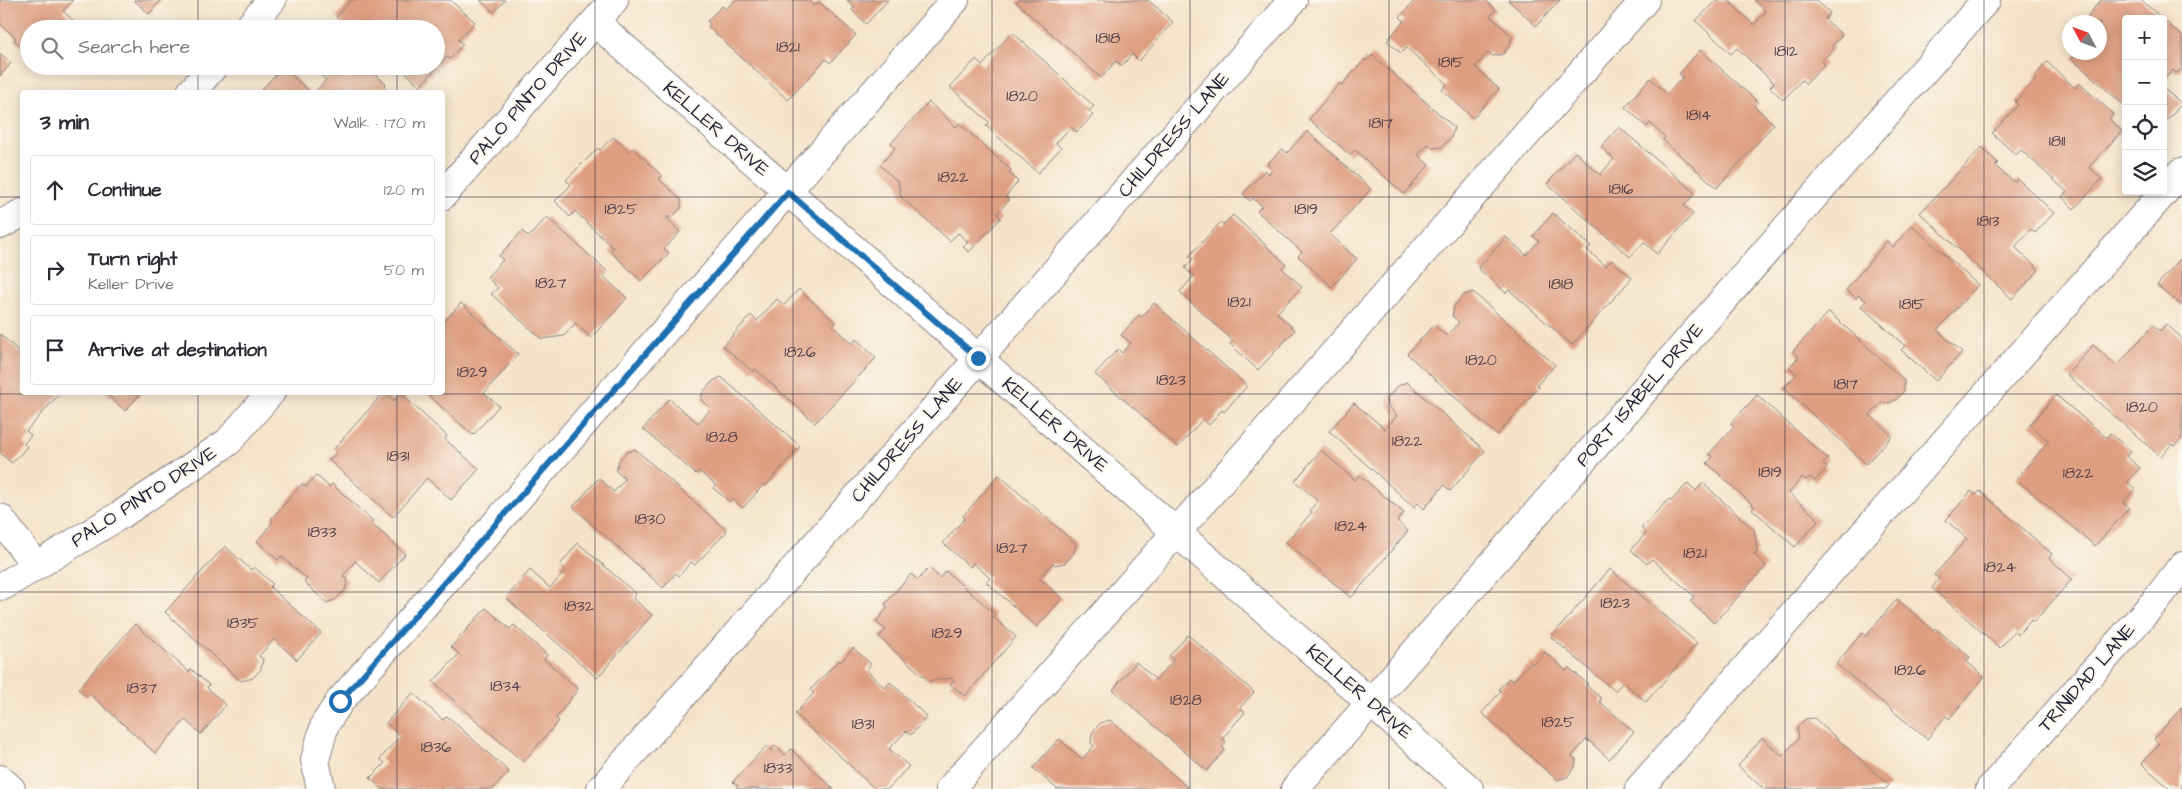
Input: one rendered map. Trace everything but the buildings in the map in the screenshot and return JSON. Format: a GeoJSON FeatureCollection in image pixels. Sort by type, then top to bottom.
{"type":"FeatureCollection","features":[{"type":"Feature","properties":{"kind":"street"},"geometry":{"type":"LineString","coordinates":[[254,20],[272,0]]}},
{"type":"Feature","properties":{"kind":"street","name":"PALO PINTO DRIVE"},"geometry":{"type":"LineString","coordinates":[[445,193],[614,0]]}},
{"type":"Feature","properties":{"kind":"street"},"geometry":{"type":"LineString","coordinates":[[321,789],[315,760],[325,724],[340,701],[955,0]]}},
{"type":"Feature","properties":{"kind":"street","name":"CHILDRESS LANE"},"geometry":{"type":"LineString","coordinates":[[601,789],[1292,0]]}},
{"type":"Feature","properties":{"kind":"street"},"geometry":{"type":"LineString","coordinates":[[950,789],[1645,0]]}},
{"type":"Feature","properties":{"kind":"street","name":"PORT ISABEL DRIVE"},"geometry":{"type":"LineString","coordinates":[[1296,789],[1986,0]]}},
{"type":"Feature","properties":{"kind":"street","name":"KELLER DRIVE"},"geometry":{"type":"LineString","coordinates":[[595,22],[1469,789]]}},
{"type":"Feature","properties":{"kind":"street"},"geometry":{"type":"LineString","coordinates":[[193,90],[206,75]]}},
{"type":"Feature","properties":{"kind":"street"},"geometry":{"type":"LineString","coordinates":[[1639,789],[2182,172]]}},
{"type":"Feature","properties":{"kind":"street"},"geometry":{"type":"LineString","coordinates":[[0,225],[20,214]]}},
{"type":"Feature","properties":{"kind":"street","name":"PALO PINTO DRIVE"},"geometry":{"type":"LineString","coordinates":[[3,586],[122,514],[228,442],[268,395]]}},
{"type":"Feature","properties":{"kind":"street"},"geometry":{"type":"LineString","coordinates":[[0,518],[36,566]]}},
{"type":"Feature","properties":{"kind":"street","name":"TRINIDAD LANE"},"geometry":{"type":"LineString","coordinates":[[1990,789],[2157,599],[2182,566]]}},
{"type":"Feature","properties":{"kind":"street"},"geometry":{"type":"LineString","coordinates":[[0,780],[11,789]]}},
{"type":"Feature","properties":{"kind":"route"},"geometry":{"type":"LineString","coordinates":[[340,701],[788,192],[978,358]]}}]}
